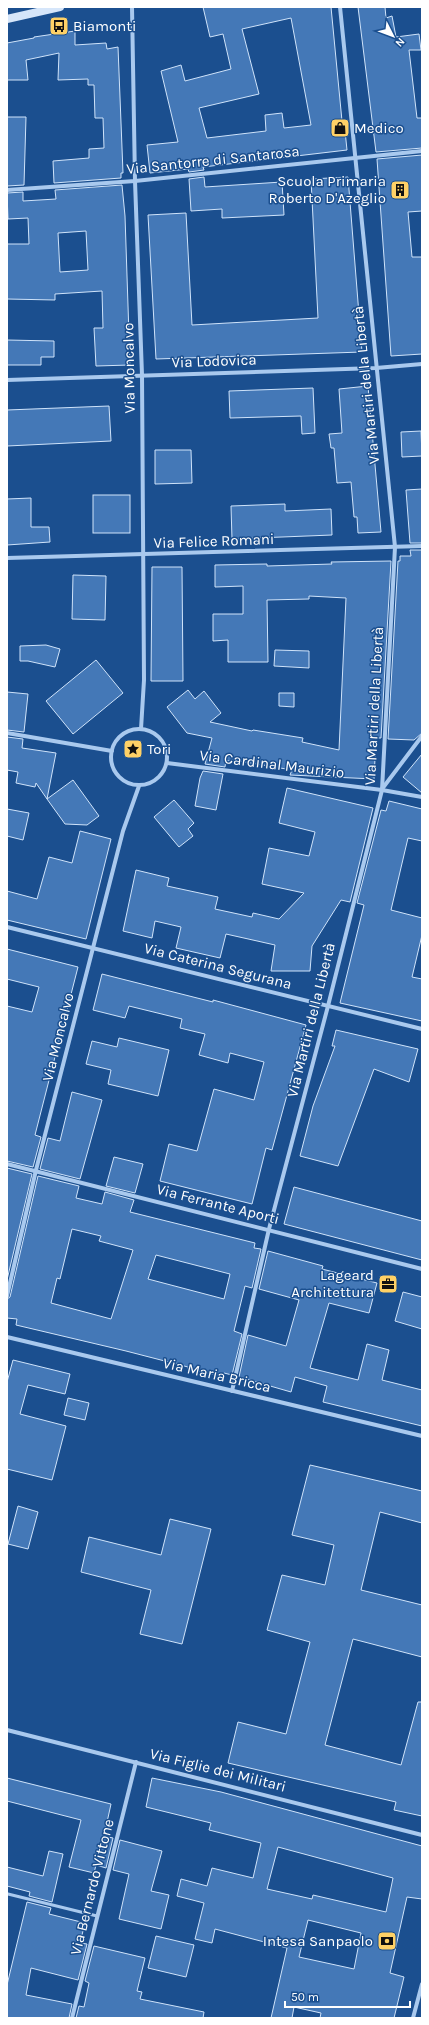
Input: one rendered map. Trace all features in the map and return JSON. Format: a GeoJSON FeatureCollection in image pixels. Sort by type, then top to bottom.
{"type":"FeatureCollection","features":[{"type":"Feature","properties":{"kind":"street"},"geometry":{"type":"LineString","coordinates":[[7,19],[60,7]]}},
{"type":"Feature","properties":{"kind":"street","name":"Via Moncalvo"},"geometry":{"type":"LineString","coordinates":[[132,7],[135,181],[142,375],[144,680],[141,729]]}},
{"type":"Feature","properties":{"kind":"street","name":"Via Martiri della Libertà"},"geometry":{"type":"LineString","coordinates":[[232,1391],[269,1229],[328,1006],[382,790],[395,547],[340,7]]}},
{"type":"Feature","properties":{"kind":"street","name":"Via Santorre di Santarosa"},"geometry":{"type":"LineString","coordinates":[[7,190],[135,181],[422,151]]}},
{"type":"Feature","properties":{"kind":"street","name":"Via Lodovica"},"geometry":{"type":"LineString","coordinates":[[7,380],[376,368],[422,364]]}},
{"type":"Feature","properties":{"kind":"street","name":"Via Felice Romani"},"geometry":{"type":"LineString","coordinates":[[7,558],[422,546]]}},
{"type":"Feature","properties":{"kind":"street"},"geometry":{"type":"LineString","coordinates":[[141,729],[154,733],[162,739],[166,747],[167,763],[163,773],[157,780],[139,786],[125,782],[115,772],[111,763],[112,751],[120,736],[128,731],[141,729]]}},
{"type":"Feature","properties":{"kind":"street"},"geometry":{"type":"LineString","coordinates":[[7,733],[112,751]]}},
{"type":"Feature","properties":{"kind":"street"},"geometry":{"type":"LineString","coordinates":[[382,790],[422,736]]}},
{"type":"Feature","properties":{"kind":"street","name":"Via Cardinal Maurizio"},"geometry":{"type":"LineString","coordinates":[[167,763],[382,790],[422,797]]}},
{"type":"Feature","properties":{"kind":"street","name":"Via Moncalvo"},"geometry":{"type":"LineString","coordinates":[[7,1296],[36,1170],[123,831],[139,786]]}},
{"type":"Feature","properties":{"kind":"street","name":"Via Caterina Segurana"},"geometry":{"type":"LineString","coordinates":[[7,927],[94,947],[422,1029]]}},
{"type":"Feature","properties":{"kind":"street","name":"Via Ferrante Aporti"},"geometry":{"type":"LineString","coordinates":[[7,1164],[36,1170],[422,1269]]}},
{"type":"Feature","properties":{"kind":"street","name":"Via Maria Bricca"},"geometry":{"type":"LineString","coordinates":[[7,1337],[422,1436]]}},
{"type":"Feature","properties":{"kind":"street","name":"Via Figlie dei Militari"},"geometry":{"type":"LineString","coordinates":[[7,1730],[422,1835]]}},
{"type":"Feature","properties":{"kind":"street","name":"Via Bernardo Vittone"},"geometry":{"type":"LineString","coordinates":[[72,2018],[136,1762]]}},
{"type":"Feature","properties":{"kind":"street"},"geometry":{"type":"LineString","coordinates":[[413,2018],[422,1984]]}},
{"type":"Feature","properties":{"kind":"lane"},"geometry":{"type":"LineString","coordinates":[[8,1894],[97,1916]]}},
{"type":"Feature","properties":{"kind":"building"},"geometry":{"type":"Polygon","coordinates":[[[203,7],[331,7],[342,121],[344,121],[347,150],[203,167],[204,170],[189,172],[188,169],[150,173],[147,145],[178,142],[161,71],[181,65],[185,81],[231,69],[223,34],[210,37],[203,7]],[[291,18],[242,29],[259,94],[199,108],[207,138],[266,131],[265,115],[282,113],[284,128],[311,125],[291,18]]]}},
{"type":"Feature","properties":{"kind":"building"},"geometry":{"type":"Polygon","coordinates":[[[358,7],[385,7],[386,18],[392,16],[396,37],[419,34],[421,50],[409,50],[417,118],[422,118],[422,148],[376,152],[358,7]]]}},
{"type":"Feature","properties":{"kind":"building"},"geometry":{"type":"Polygon","coordinates":[[[75,31],[75,45],[106,43],[107,49],[118,47],[123,173],[121,173],[121,178],[54,183],[53,161],[89,158],[89,149],[104,148],[103,118],[95,118],[94,85],[88,85],[88,79],[58,80],[59,53],[26,60],[28,80],[7,80],[7,43],[34,37],[75,31]]]}},
{"type":"Feature","properties":{"kind":"building"},"geometry":{"type":"Polygon","coordinates":[[[7,117],[26,117],[24,185],[7,186],[7,117]]]}},
{"type":"Feature","properties":{"kind":"building"},"geometry":{"type":"Polygon","coordinates":[[[422,155],[422,211],[408,212],[412,257],[422,257],[422,354],[391,356],[377,159],[422,155]]]}},
{"type":"Feature","properties":{"kind":"building"},"geometry":{"type":"Polygon","coordinates":[[[204,177],[205,187],[282,182],[284,215],[222,218],[222,209],[191,211],[189,179],[204,177]]]}},
{"type":"Feature","properties":{"kind":"building"},"geometry":{"type":"Polygon","coordinates":[[[348,177],[362,352],[156,359],[148,215],[186,213],[192,325],[318,318],[311,179],[348,177]]]}},
{"type":"Feature","properties":{"kind":"building"},"geometry":{"type":"Polygon","coordinates":[[[122,185],[125,216],[130,365],[96,366],[94,328],[103,328],[102,291],[55,294],[55,300],[7,299],[7,244],[29,244],[28,218],[8,219],[7,193],[23,192],[23,201],[56,199],[55,190],[122,185]],[[86,231],[58,233],[60,272],[88,270],[86,231]]]}},
{"type":"Feature","properties":{"kind":"building"},"geometry":{"type":"Polygon","coordinates":[[[7,340],[54,341],[54,357],[41,357],[41,365],[7,365],[7,340]]]}},
{"type":"Feature","properties":{"kind":"building"},"geometry":{"type":"Polygon","coordinates":[[[368,386],[381,532],[358,533],[357,517],[354,517],[351,482],[337,483],[334,448],[331,448],[329,434],[342,433],[339,389],[368,386]]]}},
{"type":"Feature","properties":{"kind":"building"},"geometry":{"type":"Polygon","coordinates":[[[313,388],[315,433],[302,434],[301,416],[230,418],[229,391],[313,388]]]}},
{"type":"Feature","properties":{"kind":"building"},"geometry":{"type":"Polygon","coordinates":[[[109,406],[111,441],[7,446],[7,410],[109,406]]]}},
{"type":"Feature","properties":{"kind":"building"},"geometry":{"type":"Polygon","coordinates":[[[421,431],[422,456],[402,457],[401,432],[421,431]]]}},
{"type":"Feature","properties":{"kind":"building"},"geometry":{"type":"Polygon","coordinates":[[[155,450],[191,450],[192,483],[155,484],[155,450]]]}},
{"type":"Feature","properties":{"kind":"building"},"geometry":{"type":"Polygon","coordinates":[[[422,489],[422,543],[410,543],[406,490],[422,489]]]}},
{"type":"Feature","properties":{"kind":"building"},"geometry":{"type":"Polygon","coordinates":[[[93,495],[130,495],[130,533],[93,533],[93,495]]]}},
{"type":"Feature","properties":{"kind":"building"},"geometry":{"type":"Polygon","coordinates":[[[31,498],[31,527],[49,527],[50,542],[7,545],[7,499],[31,498]]]}},
{"type":"Feature","properties":{"kind":"building"},"geometry":{"type":"Polygon","coordinates":[[[285,504],[285,511],[331,509],[332,535],[232,539],[231,506],[285,504]]]}},
{"type":"Feature","properties":{"kind":"building"},"geometry":{"type":"Polygon","coordinates":[[[410,550],[422,550],[422,733],[414,740],[388,739],[398,561],[400,561],[400,556],[411,556],[410,550]]]}},
{"type":"Feature","properties":{"kind":"building"},"geometry":{"type":"Polygon","coordinates":[[[391,561],[381,738],[376,738],[374,779],[290,775],[292,770],[233,760],[232,762],[226,760],[225,767],[205,764],[212,738],[187,733],[167,707],[188,690],[195,699],[204,691],[221,713],[210,722],[252,731],[303,738],[302,742],[339,750],[346,598],[309,596],[309,599],[267,600],[268,662],[228,662],[228,640],[213,641],[213,614],[243,614],[243,586],[215,587],[215,565],[267,564],[267,566],[332,564],[331,562],[391,561]]]}},
{"type":"Feature","properties":{"kind":"building"},"geometry":{"type":"Polygon","coordinates":[[[152,567],[182,567],[183,681],[151,681],[152,567]]]}},
{"type":"Feature","properties":{"kind":"building"},"geometry":{"type":"Polygon","coordinates":[[[73,575],[106,576],[105,620],[72,619],[73,575]]]}},
{"type":"Feature","properties":{"kind":"building"},"geometry":{"type":"Polygon","coordinates":[[[46,645],[60,649],[55,667],[28,661],[20,661],[20,646],[46,645]]]}},
{"type":"Feature","properties":{"kind":"building"},"geometry":{"type":"Polygon","coordinates":[[[275,650],[309,651],[309,668],[274,666],[275,650]]]}},
{"type":"Feature","properties":{"kind":"building"},"geometry":{"type":"Polygon","coordinates":[[[96,660],[123,693],[73,734],[46,701],[96,660]]]}},
{"type":"Feature","properties":{"kind":"building"},"geometry":{"type":"Polygon","coordinates":[[[7,692],[28,694],[24,732],[7,730],[7,692]]]}},
{"type":"Feature","properties":{"kind":"building"},"geometry":{"type":"Polygon","coordinates":[[[279,693],[294,693],[294,707],[279,706],[279,693]]]}},
{"type":"Feature","properties":{"kind":"building"},"geometry":{"type":"Polygon","coordinates":[[[7,737],[23,739],[22,748],[56,753],[47,799],[36,783],[35,787],[16,783],[18,772],[7,770],[7,737]]]}},
{"type":"Feature","properties":{"kind":"building"},"geometry":{"type":"Polygon","coordinates":[[[422,754],[422,793],[403,777],[422,754]]]}},
{"type":"Feature","properties":{"kind":"building"},"geometry":{"type":"Polygon","coordinates":[[[203,771],[223,774],[216,810],[195,806],[200,778],[203,771]]]}},
{"type":"Feature","properties":{"kind":"building"},"geometry":{"type":"Polygon","coordinates":[[[73,780],[99,816],[87,825],[65,824],[47,799],[73,780]]]}},
{"type":"Feature","properties":{"kind":"building"},"geometry":{"type":"Polygon","coordinates":[[[287,788],[373,808],[350,902],[341,900],[312,946],[310,971],[271,971],[275,945],[226,934],[220,958],[176,948],[181,927],[155,921],[152,938],[123,931],[136,870],[169,878],[167,886],[218,897],[215,909],[252,917],[253,913],[279,919],[304,893],[262,884],[269,848],[309,856],[315,832],[279,823],[287,788]]]}},
{"type":"Feature","properties":{"kind":"building"},"geometry":{"type":"Polygon","coordinates":[[[174,800],[194,823],[188,829],[193,836],[179,847],[154,817],[174,800]]]}},
{"type":"Feature","properties":{"kind":"building"},"geometry":{"type":"Polygon","coordinates":[[[389,801],[422,809],[422,841],[408,838],[391,910],[422,918],[422,935],[412,977],[422,979],[422,1021],[340,1003],[364,905],[357,903],[381,810],[386,811],[389,801]]]}},
{"type":"Feature","properties":{"kind":"building"},"geometry":{"type":"Polygon","coordinates":[[[7,809],[29,813],[23,840],[7,836],[7,809]]]}},
{"type":"Feature","properties":{"kind":"building"},"geometry":{"type":"Polygon","coordinates":[[[80,831],[111,839],[86,939],[7,920],[7,891],[37,899],[49,857],[72,863],[80,831]]]}},
{"type":"Feature","properties":{"kind":"building"},"geometry":{"type":"Polygon","coordinates":[[[7,949],[78,967],[35,1135],[41,1137],[33,1167],[7,1161],[7,1006],[32,1012],[39,987],[7,979],[7,949]]]}},
{"type":"Feature","properties":{"kind":"building"},"geometry":{"type":"Polygon","coordinates":[[[102,974],[213,1002],[213,1000],[306,1025],[272,1150],[266,1148],[252,1204],[160,1181],[169,1144],[197,1151],[214,1089],[254,1100],[264,1062],[230,1053],[228,1063],[199,1055],[205,1034],[180,1028],[182,1019],[129,1006],[125,1018],[93,1010],[102,974]]]}},
{"type":"Feature","properties":{"kind":"building"},"geometry":{"type":"Polygon","coordinates":[[[336,1030],[418,1049],[409,1082],[374,1069],[338,1166],[300,1156],[313,1106],[335,1046],[332,1046],[336,1030]]]}},
{"type":"Feature","properties":{"kind":"building"},"geometry":{"type":"Polygon","coordinates":[[[119,1038],[169,1050],[158,1096],[108,1084],[111,1070],[86,1064],[92,1041],[117,1047],[119,1038]]]}},
{"type":"Feature","properties":{"kind":"building"},"geometry":{"type":"Polygon","coordinates":[[[72,1092],[102,1100],[80,1179],[40,1169],[48,1138],[60,1141],[72,1092]]]}},
{"type":"Feature","properties":{"kind":"building"},"geometry":{"type":"Polygon","coordinates":[[[114,1157],[143,1164],[135,1193],[106,1186],[114,1157]]]}},
{"type":"Feature","properties":{"kind":"building"},"geometry":{"type":"Polygon","coordinates":[[[7,1168],[32,1174],[7,1280],[7,1168]]]}},
{"type":"Feature","properties":{"kind":"building"},"geometry":{"type":"Polygon","coordinates":[[[38,1176],[79,1186],[76,1198],[102,1204],[105,1192],[134,1200],[130,1212],[255,1243],[254,1248],[261,1249],[252,1288],[245,1286],[234,1331],[242,1334],[232,1375],[224,1373],[223,1376],[188,1369],[188,1367],[126,1351],[16,1325],[17,1319],[7,1318],[7,1299],[10,1297],[38,1176]],[[72,1229],[60,1279],[57,1278],[51,1303],[111,1319],[133,1250],[99,1241],[101,1236],[72,1229]],[[156,1255],[148,1279],[224,1299],[230,1274],[156,1255]]]}},
{"type":"Feature","properties":{"kind":"building"},"geometry":{"type":"Polygon","coordinates":[[[294,1187],[422,1221],[422,1260],[284,1224],[294,1187]]]}},
{"type":"Feature","properties":{"kind":"building"},"geometry":{"type":"Polygon","coordinates":[[[268,1251],[323,1266],[322,1269],[377,1283],[369,1313],[329,1303],[310,1368],[358,1380],[367,1344],[389,1350],[382,1380],[422,1390],[422,1426],[323,1402],[327,1386],[295,1377],[291,1392],[239,1377],[248,1335],[286,1346],[299,1300],[259,1289],[268,1251]]]}},
{"type":"Feature","properties":{"kind":"building"},"geometry":{"type":"Polygon","coordinates":[[[403,1292],[422,1297],[422,1329],[395,1321],[403,1292]]]}},
{"type":"Feature","properties":{"kind":"building"},"geometry":{"type":"Polygon","coordinates":[[[13,1360],[70,1374],[65,1394],[28,1385],[20,1414],[66,1426],[52,1480],[7,1469],[7,1382],[13,1360]]]}},
{"type":"Feature","properties":{"kind":"building"},"geometry":{"type":"Polygon","coordinates":[[[68,1398],[89,1403],[85,1420],[64,1415],[68,1398]]]}},
{"type":"Feature","properties":{"kind":"building"},"geometry":{"type":"Polygon","coordinates":[[[310,1465],[422,1491],[422,1523],[380,1512],[361,1590],[422,1605],[422,1657],[353,1639],[325,1745],[401,1765],[418,1702],[422,1702],[422,1816],[394,1810],[396,1802],[228,1763],[238,1722],[286,1734],[310,1642],[267,1630],[282,1575],[325,1585],[334,1545],[292,1535],[310,1465]]]}},
{"type":"Feature","properties":{"kind":"building"},"geometry":{"type":"Polygon","coordinates":[[[18,1506],[38,1512],[28,1549],[8,1544],[18,1506]]]}},
{"type":"Feature","properties":{"kind":"building"},"geometry":{"type":"Polygon","coordinates":[[[170,1519],[211,1529],[182,1644],[140,1634],[151,1590],[81,1572],[89,1537],[161,1555],[170,1519]]]}},
{"type":"Feature","properties":{"kind":"building"},"geometry":{"type":"Polygon","coordinates":[[[7,1778],[111,1804],[104,1836],[113,1838],[106,1868],[96,1865],[94,1873],[69,1867],[81,1820],[7,1801],[7,1778]]]}},
{"type":"Feature","properties":{"kind":"building"},"geometry":{"type":"Polygon","coordinates":[[[152,1778],[221,1792],[422,1846],[422,1899],[407,1897],[390,1973],[404,1977],[394,2018],[320,2018],[321,2013],[294,2007],[292,2018],[271,2018],[287,1948],[215,1929],[212,1943],[195,1939],[204,1903],[177,1896],[181,1879],[207,1886],[212,1868],[253,1878],[261,1843],[209,1830],[211,1823],[146,1807],[152,1778]],[[278,1847],[267,1889],[312,1899],[313,1895],[386,1912],[393,1878],[278,1847]],[[308,1920],[299,1957],[354,1969],[361,1933],[308,1920]]]}},
{"type":"Feature","properties":{"kind":"building"},"geometry":{"type":"Polygon","coordinates":[[[120,1840],[162,1851],[151,1891],[169,1895],[161,1929],[119,1919],[129,1874],[113,1870],[120,1840]]]}},
{"type":"Feature","properties":{"kind":"building"},"geometry":{"type":"Polygon","coordinates":[[[49,1851],[63,1854],[52,1902],[29,1896],[30,1892],[7,1886],[7,1867],[43,1876],[49,1851]]]}},
{"type":"Feature","properties":{"kind":"building"},"geometry":{"type":"Polygon","coordinates":[[[27,1902],[51,1908],[49,1914],[85,1923],[80,1943],[87,1944],[78,1980],[31,1968],[26,1995],[72,2004],[69,2018],[7,2018],[7,1985],[27,1902]]]}},
{"type":"Feature","properties":{"kind":"building"},"geometry":{"type":"Polygon","coordinates":[[[156,1936],[194,1945],[186,1977],[148,1968],[156,1936]]]}},
{"type":"Feature","properties":{"kind":"building"},"geometry":{"type":"Polygon","coordinates":[[[94,1946],[145,1958],[137,1991],[142,1992],[140,1999],[204,2012],[203,2018],[76,2018],[79,2006],[84,2007],[89,1983],[85,1981],[94,1946]]]}},
{"type":"Feature","properties":{"kind":"place","name":"Biamonti"},"geometry":{"type":"Point","coordinates":[59,26]}},
{"type":"Feature","properties":{"kind":"place","name":"Medico"},"geometry":{"type":"Point","coordinates":[340,128]}},
{"type":"Feature","properties":{"kind":"place","name":"Scuola Primaria Roberto D'Azeglio"},"geometry":{"type":"Point","coordinates":[400,190]}},
{"type":"Feature","properties":{"kind":"place","name":"Tori"},"geometry":{"type":"Point","coordinates":[133,749]}},
{"type":"Feature","properties":{"kind":"place","name":"Lageard Architettura"},"geometry":{"type":"Point","coordinates":[388,1284]}},
{"type":"Feature","properties":{"kind":"place","name":"Intesa Sanpaolo"},"geometry":{"type":"Point","coordinates":[387,1941]}}]}
